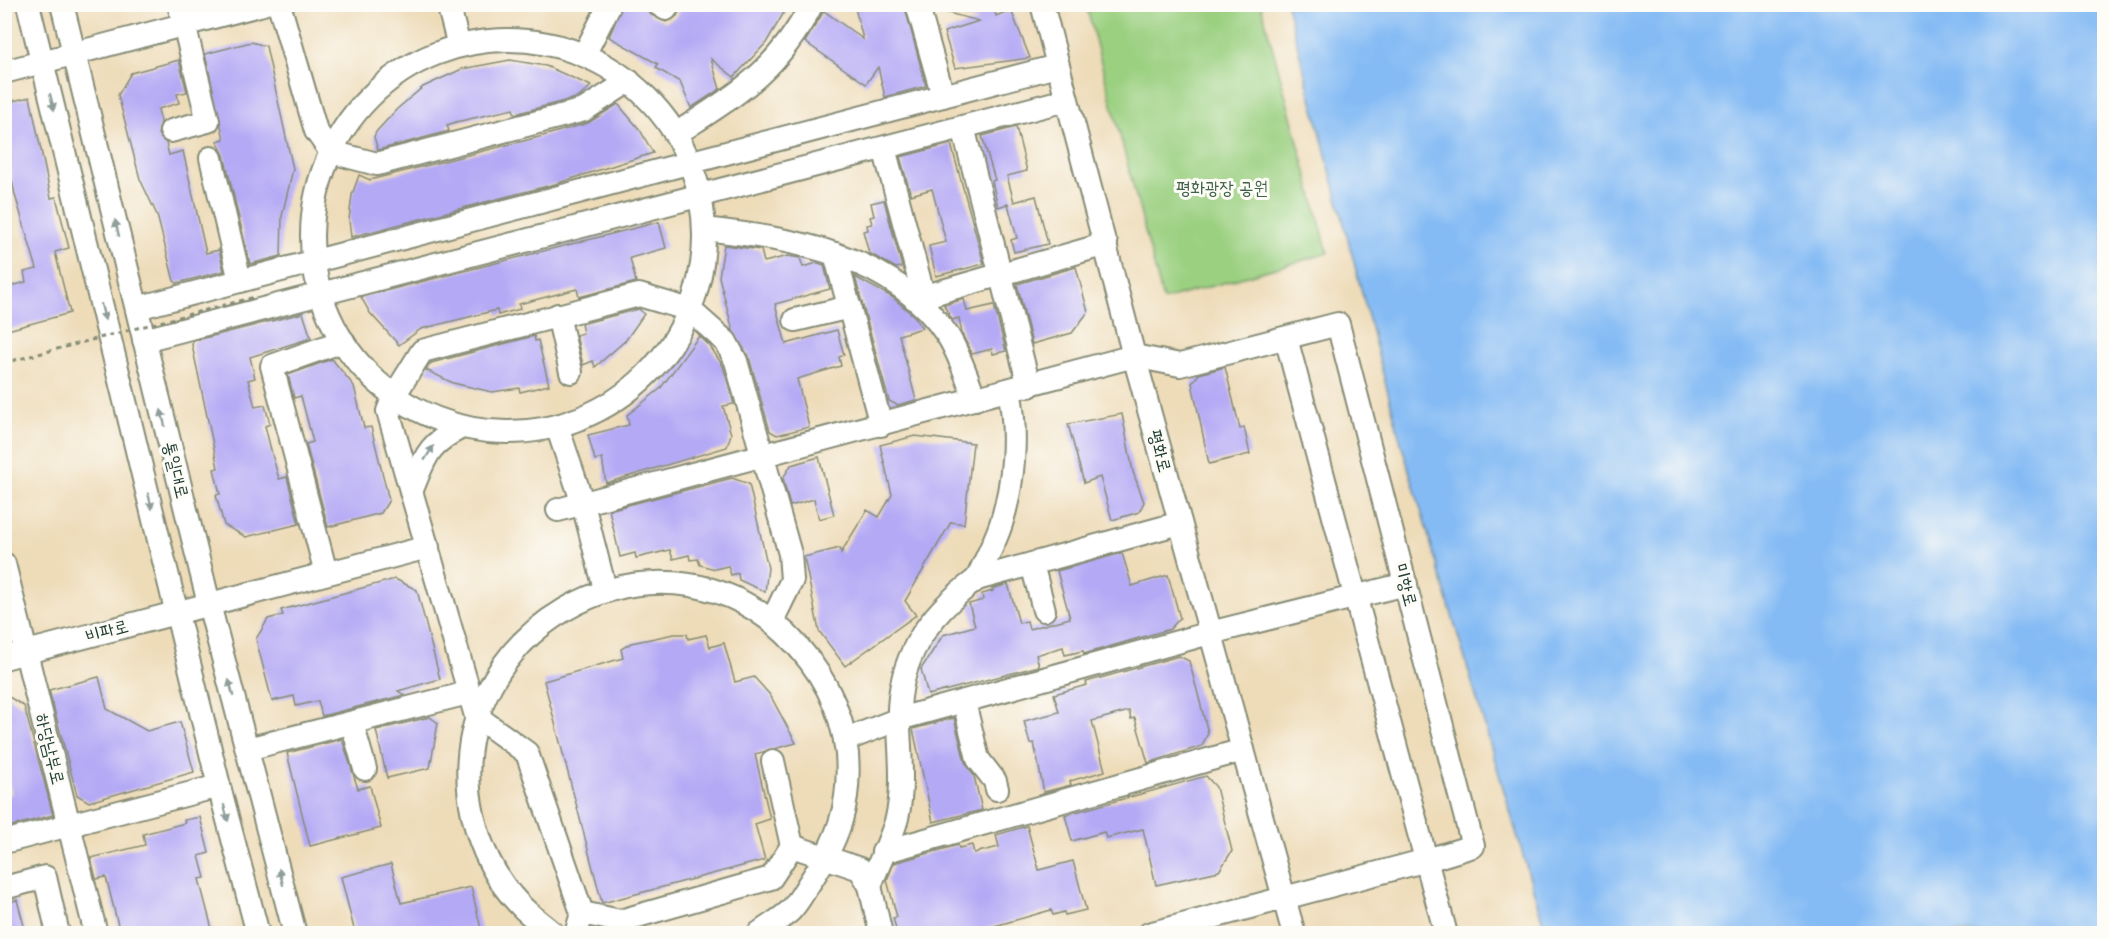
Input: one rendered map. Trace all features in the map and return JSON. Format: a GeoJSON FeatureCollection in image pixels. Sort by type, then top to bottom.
{"type":"FeatureCollection","features":[{"type":"Feature","properties":{"kind":"street","name":"통일대로"},"geometry":{"type":"LineString","coordinates":[[28,4],[219,786],[258,933]]}},
{"type":"Feature","properties":{"kind":"street","name":"통일대로"},"geometry":{"type":"LineString","coordinates":[[62,4],[209,604],[295,933]]}},
{"type":"Feature","properties":{"kind":"street"},"geometry":{"type":"LineString","coordinates":[[4,72],[73,53],[182,14],[263,4]]}},
{"type":"Feature","properties":{"kind":"street"},"geometry":{"type":"LineString","coordinates":[[279,4],[316,131],[330,152],[377,164],[584,110],[629,81]]}},
{"type":"Feature","properties":{"kind":"street"},"geometry":{"type":"LineString","coordinates":[[448,4],[459,45]]}},
{"type":"Feature","properties":{"kind":"street"},"geometry":{"type":"LineString","coordinates":[[584,55],[610,4]]}},
{"type":"Feature","properties":{"kind":"street"},"geometry":{"type":"LineString","coordinates":[[658,4],[666,9],[669,4]]}},
{"type":"Feature","properties":{"kind":"street"},"geometry":{"type":"LineString","coordinates":[[676,134],[763,74],[796,35],[812,4]]}},
{"type":"Feature","properties":{"kind":"street"},"geometry":{"type":"LineString","coordinates":[[917,4],[943,96]]}},
{"type":"Feature","properties":{"kind":"street","name":"평화로"},"geometry":{"type":"LineString","coordinates":[[1042,4],[1134,356],[1282,898],[1294,933]]}},
{"type":"Feature","properties":{"kind":"street"},"geometry":{"type":"LineString","coordinates":[[171,131],[208,122],[182,14]]}},
{"type":"Feature","properties":{"kind":"street"},"geometry":{"type":"LineString","coordinates":[[499,40],[529,41],[559,46],[584,55],[629,81],[662,115],[676,134],[690,163],[700,196],[704,229],[702,265],[690,310],[658,362],[637,384],[604,407],[557,426],[529,432],[500,433],[462,427],[418,411],[394,396],[362,367],[343,341],[321,294],[314,262],[313,228],[317,194],[330,152],[354,115],[392,78],[423,57],[459,45],[499,40]]}},
{"type":"Feature","properties":{"kind":"street"},"geometry":{"type":"LineString","coordinates":[[137,308],[248,289],[314,262],[1057,66]]}},
{"type":"Feature","properties":{"kind":"street"},"geometry":{"type":"LineString","coordinates":[[144,340],[1066,100]]}},
{"type":"Feature","properties":{"kind":"street"},"geometry":{"type":"LineString","coordinates":[[963,127],[1002,275],[1019,388],[1012,404],[1013,459],[1009,490],[1001,524],[977,579]]}},
{"type":"Feature","properties":{"kind":"street"},"geometry":{"type":"LineString","coordinates":[[884,148],[920,298]]}},
{"type":"Feature","properties":{"kind":"street"},"geometry":{"type":"LineString","coordinates":[[211,158],[248,289]]}},
{"type":"Feature","properties":{"kind":"street"},"geometry":{"type":"LineString","coordinates":[[704,229],[774,238],[835,254],[880,273],[920,298],[948,336],[975,399]]}},
{"type":"Feature","properties":{"kind":"street"},"geometry":{"type":"LineString","coordinates":[[920,298],[1106,244]]}},
{"type":"Feature","properties":{"kind":"street"},"geometry":{"type":"LineString","coordinates":[[835,254],[880,425]]}},
{"type":"Feature","properties":{"kind":"street"},"geometry":{"type":"LineString","coordinates":[[772,621],[792,580],[790,554],[736,361],[726,342],[690,310],[639,294],[422,351],[394,396],[388,411],[476,716],[527,753],[579,923],[620,921],[771,878],[792,846],[773,761]]}},
{"type":"Feature","properties":{"kind":"street"},"geometry":{"type":"LineString","coordinates":[[795,320],[849,307]]}},
{"type":"Feature","properties":{"kind":"street"},"geometry":{"type":"LineString","coordinates":[[558,315],[571,372]]}},
{"type":"Feature","properties":{"kind":"street","name":"미항로"},"geometry":{"type":"LineString","coordinates":[[1286,338],[1338,324],[1473,846],[1427,860]]}},
{"type":"Feature","properties":{"kind":"street"},"geometry":{"type":"LineString","coordinates":[[558,510],[1134,356],[1180,365],[1286,338],[1446,933]]}},
{"type":"Feature","properties":{"kind":"street"},"geometry":{"type":"LineString","coordinates":[[326,573],[272,366],[343,341]]}},
{"type":"Feature","properties":{"kind":"street"},"geometry":{"type":"LineString","coordinates":[[557,426],[583,504],[605,589]]}},
{"type":"Feature","properties":{"kind":"street"},"geometry":{"type":"LineString","coordinates":[[411,492],[428,451],[438,441],[462,427]]}},
{"type":"Feature","properties":{"kind":"street"},"geometry":{"type":"LineString","coordinates":[[870,886],[897,818],[902,775],[900,689],[910,653],[927,628],[963,589],[977,579],[1180,523]]}},
{"type":"Feature","properties":{"kind":"street","name":"비파로"},"geometry":{"type":"LineString","coordinates":[[15,655],[428,547]]}},
{"type":"Feature","properties":{"kind":"street","name":"하당남부로"},"geometry":{"type":"LineString","coordinates":[[4,564],[15,655],[69,824],[96,933]]}},
{"type":"Feature","properties":{"kind":"street"},"geometry":{"type":"LineString","coordinates":[[1032,564],[1044,610]]}},
{"type":"Feature","properties":{"kind":"street"},"geometry":{"type":"LineString","coordinates":[[554,933],[519,904],[490,865],[482,847],[470,801],[468,761],[476,716],[493,678],[522,640],[560,611],[605,589],[647,583],[691,586],[734,598],[772,621],[806,654],[831,694],[845,740],[848,771],[846,803],[838,833],[827,856],[791,910],[758,933]]}},
{"type":"Feature","properties":{"kind":"street"},"geometry":{"type":"LineString","coordinates":[[845,740],[899,719],[1210,633],[1406,584]]}},
{"type":"Feature","properties":{"kind":"street"},"geometry":{"type":"LineString","coordinates":[[247,749],[468,693]]}},
{"type":"Feature","properties":{"kind":"street"},"geometry":{"type":"LineString","coordinates":[[964,702],[978,759],[995,781],[997,789]]}},
{"type":"Feature","properties":{"kind":"street"},"geometry":{"type":"LineString","coordinates":[[352,723],[365,769]]}},
{"type":"Feature","properties":{"kind":"street"},"geometry":{"type":"LineString","coordinates":[[883,852],[1242,750]]}},
{"type":"Feature","properties":{"kind":"street"},"geometry":{"type":"LineString","coordinates":[[4,842],[219,786]]}},
{"type":"Feature","properties":{"kind":"street"},"geometry":{"type":"LineString","coordinates":[[792,846],[860,869],[870,886],[881,933]]}},
{"type":"Feature","properties":{"kind":"street"},"geometry":{"type":"LineString","coordinates":[[1149,933],[1427,860]]}},
{"type":"Feature","properties":{"kind":"street"},"geometry":{"type":"LineString","coordinates":[[4,888],[45,877],[58,933]]}},
{"type":"Feature","properties":{"kind":"path"},"geometry":{"type":"LineString","coordinates":[[4,363],[248,289]]}},
{"type":"Feature","properties":{"kind":"green space","name":"평화광장 공원"},"geometry":{"type":"Polygon","coordinates":[[[1086,5],[1261,5],[1328,253],[1163,300],[1086,5]]]}},
{"type":"Feature","properties":{"kind":"water"},"geometry":{"type":"Polygon","coordinates":[[[1287,5],[2104,5],[2104,933],[1546,933],[1401,443],[1287,5]]]}},
{"type":"Feature","properties":{"kind":"building"},"geometry":{"type":"Polygon","coordinates":[[[623,4],[641,4],[651,15],[666,22],[677,16],[682,4],[789,4],[766,43],[734,77],[711,59],[720,89],[691,108],[680,82],[656,68],[658,64],[609,37],[623,4]]]}},
{"type":"Feature","properties":{"kind":"building"},"geometry":{"type":"Polygon","coordinates":[[[854,4],[904,4],[926,86],[885,97],[878,67],[866,84],[805,42],[824,11],[863,39],[854,4]]]}},
{"type":"Feature","properties":{"kind":"building"},"geometry":{"type":"Polygon","coordinates":[[[934,4],[993,4],[996,16],[1011,10],[1030,58],[955,68],[944,32],[979,21],[933,9],[934,4]]]}},
{"type":"Feature","properties":{"kind":"building"},"geometry":{"type":"Polygon","coordinates":[[[251,42],[266,46],[293,169],[282,216],[281,256],[250,264],[224,155],[217,141],[224,139],[205,54],[251,42]]]}},
{"type":"Feature","properties":{"kind":"building"},"geometry":{"type":"Polygon","coordinates":[[[179,60],[187,92],[177,94],[179,103],[158,109],[161,122],[158,134],[166,143],[169,155],[183,151],[206,253],[219,250],[224,271],[177,283],[174,281],[157,215],[140,179],[118,95],[131,73],[179,60]]]}},
{"type":"Feature","properties":{"kind":"building"},"geometry":{"type":"Polygon","coordinates":[[[510,60],[546,66],[591,86],[579,97],[515,114],[513,109],[456,122],[447,125],[449,131],[378,150],[374,137],[376,132],[397,109],[423,87],[462,69],[510,60]]]}},
{"type":"Feature","properties":{"kind":"building"},"geometry":{"type":"Polygon","coordinates":[[[30,97],[51,198],[56,197],[69,248],[55,252],[70,313],[4,331],[4,288],[26,282],[24,272],[37,269],[15,195],[4,143],[4,103],[30,97]]]}},
{"type":"Feature","properties":{"kind":"building"},"geometry":{"type":"Polygon","coordinates":[[[618,104],[640,130],[653,153],[555,184],[351,237],[349,220],[352,195],[359,175],[370,180],[539,137],[588,123],[618,104]]]}},
{"type":"Feature","properties":{"kind":"building"},"geometry":{"type":"Polygon","coordinates":[[[1016,127],[1027,171],[1007,176],[1014,202],[1036,196],[1048,244],[1014,252],[1011,240],[1017,238],[1008,204],[998,207],[992,181],[995,180],[982,136],[1016,127]]]}},
{"type":"Feature","properties":{"kind":"building"},"geometry":{"type":"Polygon","coordinates":[[[951,144],[984,264],[936,276],[929,246],[946,242],[932,189],[911,195],[900,157],[951,144]]]}},
{"type":"Feature","properties":{"kind":"building"},"geometry":{"type":"Polygon","coordinates":[[[884,200],[902,267],[896,268],[869,253],[863,231],[868,230],[867,225],[872,224],[870,217],[874,216],[871,203],[884,200]]]}},
{"type":"Feature","properties":{"kind":"building"},"geometry":{"type":"Polygon","coordinates":[[[659,222],[666,248],[630,258],[636,282],[579,297],[577,289],[519,304],[520,309],[498,315],[497,310],[421,329],[399,345],[370,313],[361,297],[659,222]]]}},
{"type":"Feature","properties":{"kind":"building"},"geometry":{"type":"Polygon","coordinates":[[[724,245],[761,250],[764,262],[788,256],[800,258],[803,267],[817,263],[824,265],[830,289],[775,304],[786,344],[837,330],[844,355],[839,357],[841,366],[797,379],[809,427],[777,435],[770,431],[749,357],[733,331],[719,277],[724,245]]]}},
{"type":"Feature","properties":{"kind":"building"},"geometry":{"type":"Polygon","coordinates":[[[1076,267],[1088,312],[1072,333],[1032,344],[1017,284],[1076,267]]]}},
{"type":"Feature","properties":{"kind":"building"},"geometry":{"type":"Polygon","coordinates":[[[855,277],[892,297],[915,317],[922,328],[899,335],[916,400],[897,405],[889,401],[855,277]]]}},
{"type":"Feature","properties":{"kind":"building"},"geometry":{"type":"Polygon","coordinates":[[[964,299],[967,311],[994,305],[1006,351],[993,354],[992,349],[972,354],[962,334],[959,318],[952,320],[944,305],[964,299]]]}},
{"type":"Feature","properties":{"kind":"building"},"geometry":{"type":"Polygon","coordinates":[[[639,309],[644,314],[626,340],[595,367],[593,361],[583,365],[576,335],[583,333],[581,324],[639,309]]]}},
{"type":"Feature","properties":{"kind":"building"},"geometry":{"type":"Polygon","coordinates":[[[303,313],[311,338],[250,357],[255,378],[248,380],[255,407],[265,405],[270,424],[265,426],[279,479],[287,477],[299,524],[246,537],[224,525],[216,495],[220,494],[214,469],[218,468],[193,341],[303,313]]]}},
{"type":"Feature","properties":{"kind":"building"},"geometry":{"type":"Polygon","coordinates":[[[534,336],[535,341],[538,340],[549,385],[520,392],[519,388],[492,392],[453,383],[426,370],[431,363],[534,336]]]}},
{"type":"Feature","properties":{"kind":"building"},"geometry":{"type":"Polygon","coordinates":[[[699,336],[710,346],[723,366],[734,404],[723,406],[731,434],[727,447],[606,483],[602,458],[595,460],[588,435],[629,425],[627,415],[660,389],[699,336]]]}},
{"type":"Feature","properties":{"kind":"building"},"geometry":{"type":"Polygon","coordinates":[[[332,359],[354,386],[364,428],[371,427],[389,500],[381,513],[328,527],[306,444],[313,442],[301,396],[294,398],[288,375],[332,359]]]}},
{"type":"Feature","properties":{"kind":"building"},"geometry":{"type":"Polygon","coordinates":[[[1225,367],[1240,429],[1244,427],[1250,454],[1209,464],[1192,383],[1199,374],[1225,367]]]}},
{"type":"Feature","properties":{"kind":"building"},"geometry":{"type":"Polygon","coordinates":[[[1122,414],[1133,472],[1144,502],[1139,512],[1112,520],[1100,477],[1084,483],[1068,424],[1122,414]]]}},
{"type":"Feature","properties":{"kind":"building"},"geometry":{"type":"Polygon","coordinates":[[[915,436],[973,443],[964,524],[951,522],[905,601],[916,615],[845,666],[819,631],[804,557],[840,548],[841,553],[867,510],[879,517],[892,495],[880,445],[915,436]]]}},
{"type":"Feature","properties":{"kind":"building"},"geometry":{"type":"Polygon","coordinates":[[[819,457],[834,515],[819,519],[814,499],[790,506],[783,478],[791,465],[819,457]]]}},
{"type":"Feature","properties":{"kind":"building"},"geometry":{"type":"Polygon","coordinates":[[[732,478],[749,484],[768,568],[765,592],[739,580],[738,573],[731,575],[728,566],[715,569],[700,565],[698,559],[690,560],[689,555],[673,559],[670,550],[636,558],[635,553],[620,557],[609,510],[732,478]]]}},
{"type":"Feature","properties":{"kind":"building"},"geometry":{"type":"Polygon","coordinates":[[[1122,553],[1132,586],[1168,575],[1180,618],[1170,629],[1084,654],[1083,651],[1065,655],[1063,647],[1036,655],[1039,666],[928,695],[921,669],[943,635],[975,626],[969,604],[983,600],[982,594],[1008,584],[1019,623],[1027,621],[1029,629],[1070,618],[1057,571],[1122,553]]]}},
{"type":"Feature","properties":{"kind":"building"},"geometry":{"type":"Polygon","coordinates":[[[395,579],[417,590],[440,679],[398,691],[404,695],[322,716],[318,701],[296,706],[294,696],[272,701],[256,639],[268,619],[283,615],[281,610],[395,579]]]}},
{"type":"Feature","properties":{"kind":"building"},"geometry":{"type":"Polygon","coordinates":[[[674,634],[687,634],[688,639],[706,635],[710,647],[724,643],[735,682],[754,677],[770,695],[796,743],[755,754],[770,819],[755,824],[765,860],[602,903],[544,681],[623,658],[621,649],[631,643],[674,634]]]}},
{"type":"Feature","properties":{"kind":"building"},"geometry":{"type":"Polygon","coordinates":[[[1179,656],[1189,661],[1208,733],[1202,746],[1148,763],[1135,718],[1131,719],[1129,711],[1092,721],[1105,771],[1070,781],[1071,785],[1044,792],[1034,743],[1030,744],[1024,721],[1059,712],[1054,694],[1087,685],[1086,682],[1179,656]]]}},
{"type":"Feature","properties":{"kind":"building"},"geometry":{"type":"Polygon","coordinates":[[[99,677],[107,709],[147,731],[180,722],[194,772],[89,802],[77,795],[49,690],[99,677]]]}},
{"type":"Feature","properties":{"kind":"building"},"geometry":{"type":"Polygon","coordinates":[[[4,694],[24,706],[53,815],[4,828],[4,796],[12,794],[6,773],[11,771],[4,749],[4,694]]]}},
{"type":"Feature","properties":{"kind":"building"},"geometry":{"type":"Polygon","coordinates":[[[430,717],[438,723],[430,768],[387,778],[376,730],[430,717]]]}},
{"type":"Feature","properties":{"kind":"building"},"geometry":{"type":"Polygon","coordinates":[[[954,718],[965,762],[974,776],[982,810],[933,822],[913,729],[954,718]]]}},
{"type":"Feature","properties":{"kind":"building"},"geometry":{"type":"Polygon","coordinates":[[[342,739],[358,789],[370,786],[381,828],[310,846],[287,753],[342,739]]]}},
{"type":"Feature","properties":{"kind":"building"},"geometry":{"type":"Polygon","coordinates":[[[1206,776],[1216,787],[1232,851],[1219,871],[1156,885],[1143,829],[1106,838],[1104,832],[1072,841],[1065,815],[1206,776]]]}},
{"type":"Feature","properties":{"kind":"building"},"geometry":{"type":"Polygon","coordinates":[[[200,817],[209,853],[199,856],[205,878],[199,879],[213,933],[120,933],[106,877],[96,879],[91,858],[145,845],[143,834],[200,817]]]}},
{"type":"Feature","properties":{"kind":"building"},"geometry":{"type":"Polygon","coordinates":[[[1027,826],[1039,870],[1073,861],[1086,910],[1053,915],[1051,910],[970,933],[897,933],[893,918],[897,917],[887,880],[894,863],[958,845],[959,848],[972,845],[974,853],[999,847],[996,835],[1027,826]]]}},
{"type":"Feature","properties":{"kind":"building"},"geometry":{"type":"Polygon","coordinates":[[[391,864],[401,903],[471,887],[482,933],[355,933],[341,877],[391,864]]]}},
{"type":"Feature","properties":{"kind":"building"},"geometry":{"type":"Polygon","coordinates":[[[17,900],[26,933],[4,933],[4,903],[17,900]]]}}]}
